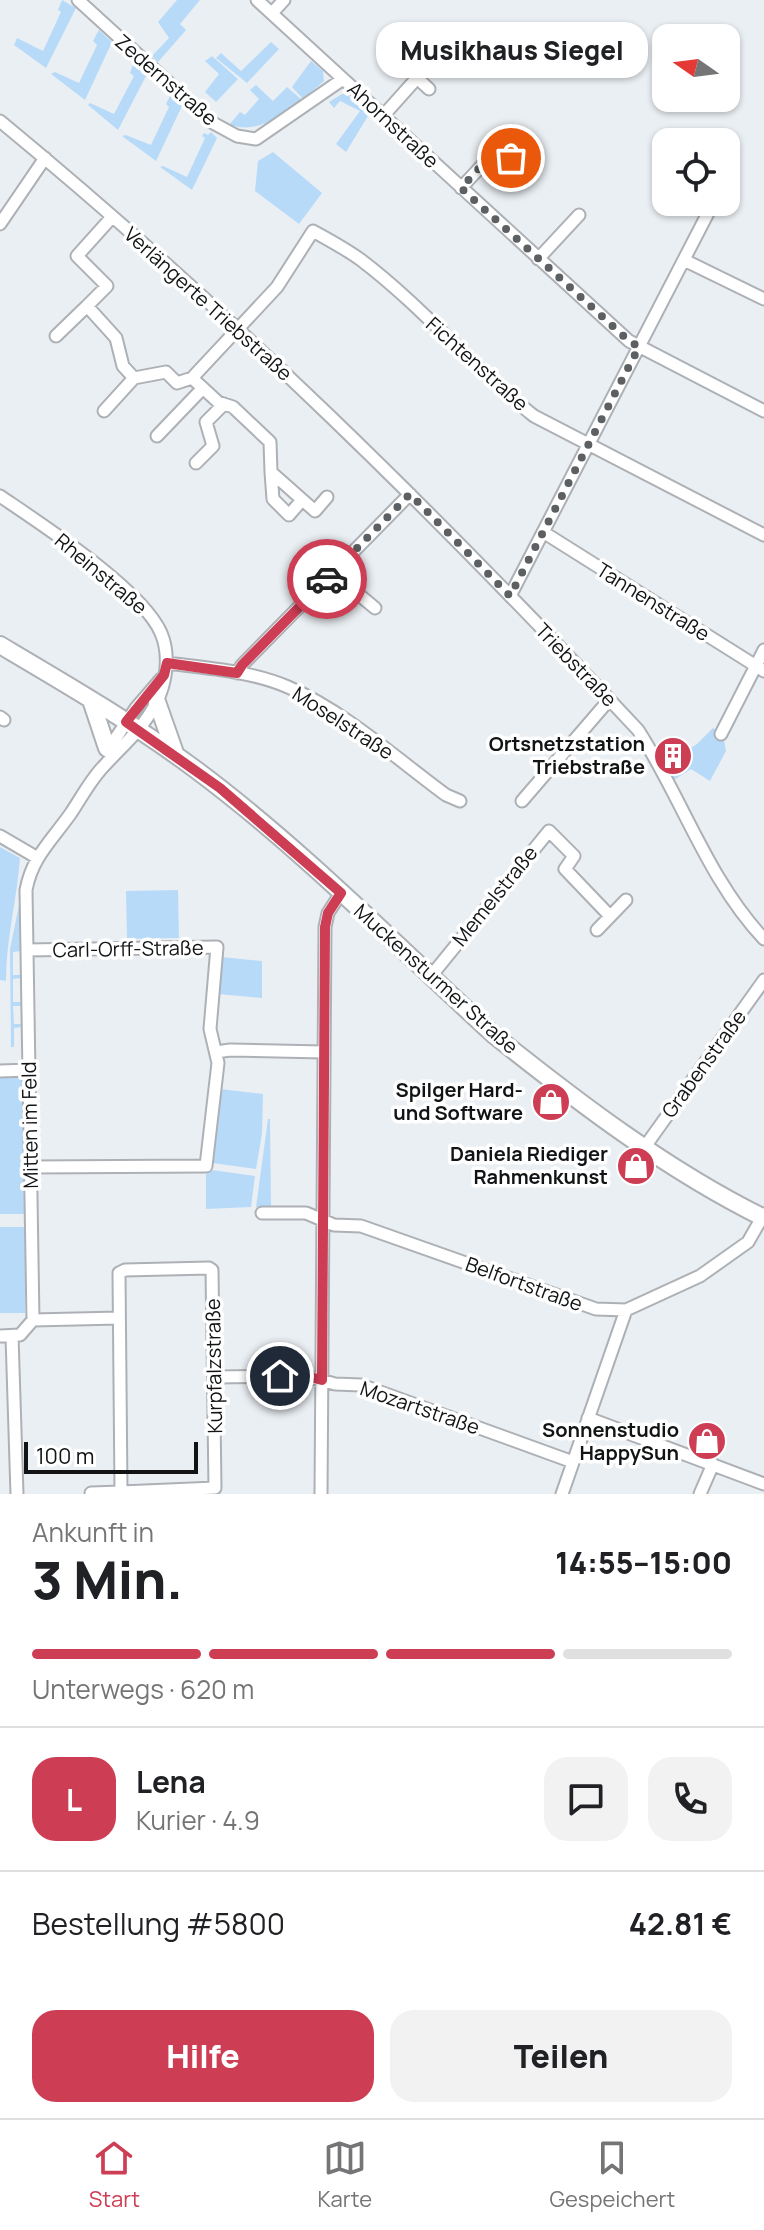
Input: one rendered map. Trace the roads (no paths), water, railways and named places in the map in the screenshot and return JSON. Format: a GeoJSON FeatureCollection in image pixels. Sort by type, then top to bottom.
{"type":"FeatureCollection","features":[{"type":"Feature","properties":{"kind":"main road","name":"Muckensturmer Straße"},"geometry":{"type":"LineString","coordinates":[[0,645],[132,726],[220,788],[523,1058],[644,1148],[719,1195],[763,1217]]}},
{"type":"Feature","properties":{"kind":"main road"},"geometry":{"type":"LineString","coordinates":[[91,700],[107,748]]}},
{"type":"Feature","properties":{"kind":"main road"},"geometry":{"type":"LineString","coordinates":[[157,702],[175,755]]}},
{"type":"Feature","properties":{"kind":"street","name":"Zedernstraße"},"geometry":{"type":"LineString","coordinates":[[78,0],[213,123],[237,136],[256,139],[343,79]]}},
{"type":"Feature","properties":{"kind":"street","name":"Ahornstraße"},"geometry":{"type":"LineString","coordinates":[[257,0],[629,341],[764,411]]}},
{"type":"Feature","properties":{"kind":"street"},"geometry":{"type":"LineString","coordinates":[[272,13],[284,0]]}},
{"type":"Feature","properties":{"kind":"street"},"geometry":{"type":"LineString","coordinates":[[383,116],[417,78],[429,89]]}},
{"type":"Feature","properties":{"kind":"street","name":"Verlängerte Triebstraße"},"geometry":{"type":"LineString","coordinates":[[0,121],[239,329],[410,494]]}},
{"type":"Feature","properties":{"kind":"street"},"geometry":{"type":"LineString","coordinates":[[461,188],[499,147],[511,158]]}},
{"type":"Feature","properties":{"kind":"street"},"geometry":{"type":"LineString","coordinates":[[0,224],[45,158]]}},
{"type":"Feature","properties":{"kind":"street"},"geometry":{"type":"LineString","coordinates":[[538,259],[579,215]]}},
{"type":"Feature","properties":{"kind":"street"},"geometry":{"type":"LineString","coordinates":[[510,596],[706,216]]}},
{"type":"Feature","properties":{"kind":"street"},"geometry":{"type":"LineString","coordinates":[[56,336],[107,286],[77,256],[112,217]]}},
{"type":"Feature","properties":{"kind":"street","name":"Fichtenstraße"},"geometry":{"type":"LineString","coordinates":[[239,329],[277,287],[313,231],[358,258],[389,283],[534,416],[764,535]]}},
{"type":"Feature","properties":{"kind":"street"},"geometry":{"type":"LineString","coordinates":[[684,260],[764,299]]}},
{"type":"Feature","properties":{"kind":"street"},"geometry":{"type":"LineString","coordinates":[[87,306],[116,338],[123,366],[134,378]]}},
{"type":"Feature","properties":{"kind":"street"},"geometry":{"type":"LineString","coordinates":[[104,411],[134,378],[166,372],[177,383],[192,378],[239,329]]}},
{"type":"Feature","properties":{"kind":"street"},"geometry":{"type":"LineString","coordinates":[[192,378],[224,404],[233,407],[270,442],[273,499],[289,515],[302,500]]}},
{"type":"Feature","properties":{"kind":"street"},"geometry":{"type":"LineString","coordinates":[[157,436],[203,388]]}},
{"type":"Feature","properties":{"kind":"street"},"geometry":{"type":"LineString","coordinates":[[196,463],[213,446],[206,422],[224,404]]}},
{"type":"Feature","properties":{"kind":"street"},"geometry":{"type":"LineString","coordinates":[[271,472],[315,511],[327,497]]}},
{"type":"Feature","properties":{"kind":"street"},"geometry":{"type":"LineString","coordinates":[[237,673],[410,494]]}},
{"type":"Feature","properties":{"kind":"street","name":"Triebstraße"},"geometry":{"type":"LineString","coordinates":[[410,494],[638,730],[727,893],[764,939]]}},
{"type":"Feature","properties":{"kind":"street","name":"Rheinstraße"},"geometry":{"type":"LineString","coordinates":[[0,496],[71,545],[148,612],[162,635],[166,669]]}},
{"type":"Feature","properties":{"kind":"street","name":"Tannenstraße"},"geometry":{"type":"LineString","coordinates":[[543,532],[760,668]]}},
{"type":"Feature","properties":{"kind":"street"},"geometry":{"type":"LineString","coordinates":[[333,573],[375,608]]}},
{"type":"Feature","properties":{"kind":"street"},"geometry":{"type":"LineString","coordinates":[[721,734],[760,668],[764,650]]}},
{"type":"Feature","properties":{"kind":"street"},"geometry":{"type":"LineString","coordinates":[[102,769],[107,748],[157,702],[166,669]]}},
{"type":"Feature","properties":{"kind":"street"},"geometry":{"type":"LineString","coordinates":[[0,836],[36,857],[52,840],[102,769],[127,744],[132,726],[166,669]]}},
{"type":"Feature","properties":{"kind":"street","name":"Moselstraße"},"geometry":{"type":"LineString","coordinates":[[166,669],[237,673],[287,687],[321,704],[446,795],[460,801]]}},
{"type":"Feature","properties":{"kind":"street"},"geometry":{"type":"LineString","coordinates":[[522,801],[609,700]]}},
{"type":"Feature","properties":{"kind":"street","name":"Memelstraße"},"geometry":{"type":"LineString","coordinates":[[431,976],[549,831],[574,856],[565,869],[609,915]]}},
{"type":"Feature","properties":{"kind":"street","name":"Mitten im Feld"},"geometry":{"type":"LineString","coordinates":[[33,1320],[26,890],[29,871],[36,857]]}},
{"type":"Feature","properties":{"kind":"street"},"geometry":{"type":"LineString","coordinates":[[321,1494],[325,927],[328,913],[341,893]]}},
{"type":"Feature","properties":{"kind":"street"},"geometry":{"type":"LineString","coordinates":[[597,930],[626,900]]}},
{"type":"Feature","properties":{"kind":"street","name":"Carl-Orff-Straße"},"geometry":{"type":"LineString","coordinates":[[27,950],[217,947],[210,1029],[218,1063],[206,1166],[31,1167]]}},
{"type":"Feature","properties":{"kind":"street","name":"Grabenstraße"},"geometry":{"type":"LineString","coordinates":[[644,1148],[764,980]]}},
{"type":"Feature","properties":{"kind":"street"},"geometry":{"type":"LineString","coordinates":[[216,1052],[323,1052]]}},
{"type":"Feature","properties":{"kind":"street"},"geometry":{"type":"LineString","coordinates":[[0,1071],[29,1070]]}},
{"type":"Feature","properties":{"kind":"street","name":"Belfortstraße"},"geometry":{"type":"LineString","coordinates":[[262,1213],[306,1213],[334,1225],[361,1226],[596,1309],[626,1310]]}},
{"type":"Feature","properties":{"kind":"street"},"geometry":{"type":"LineString","coordinates":[[562,1494],[626,1310],[700,1276],[748,1242],[763,1217]]}},
{"type":"Feature","properties":{"kind":"street","name":"Kurpfalzstraße"},"geometry":{"type":"LineString","coordinates":[[91,1493],[121,1492],[215,1488],[212,1270],[209,1268],[125,1270],[119,1273],[121,1492]]}},
{"type":"Feature","properties":{"kind":"street"},"geometry":{"type":"LineString","coordinates":[[17,1494],[6,1336],[20,1335],[33,1320],[119,1318]]}},
{"type":"Feature","properties":{"kind":"street","name":"Mozartstraße"},"geometry":{"type":"LineString","coordinates":[[214,1377],[306,1376],[335,1384],[361,1385],[573,1462]]}},
{"type":"Feature","properties":{"kind":"street"},"geometry":{"type":"LineString","coordinates":[[588,1418],[764,1484]]}},
{"type":"Feature","properties":{"kind":"street"},"geometry":{"type":"LineString","coordinates":[[700,1494],[713,1464]]}},
{"type":"Feature","properties":{"kind":"place","name":"Musikhaus Siegel"},"geometry":{"type":"Point","coordinates":[511,158]}},
{"type":"Feature","properties":{"kind":"place","name":"Ortsnetzstation Triebstraße"},"geometry":{"type":"Point","coordinates":[673,756]}},
{"type":"Feature","properties":{"kind":"place","name":"Spilger Hard- und Software"},"geometry":{"type":"Point","coordinates":[551,1102]}},
{"type":"Feature","properties":{"kind":"place","name":"Daniela Riediger Rahmenkunst"},"geometry":{"type":"Point","coordinates":[636,1166]}},
{"type":"Feature","properties":{"kind":"place","name":"Sonnenstudio HappySun"},"geometry":{"type":"Point","coordinates":[707,1441]}}]}
